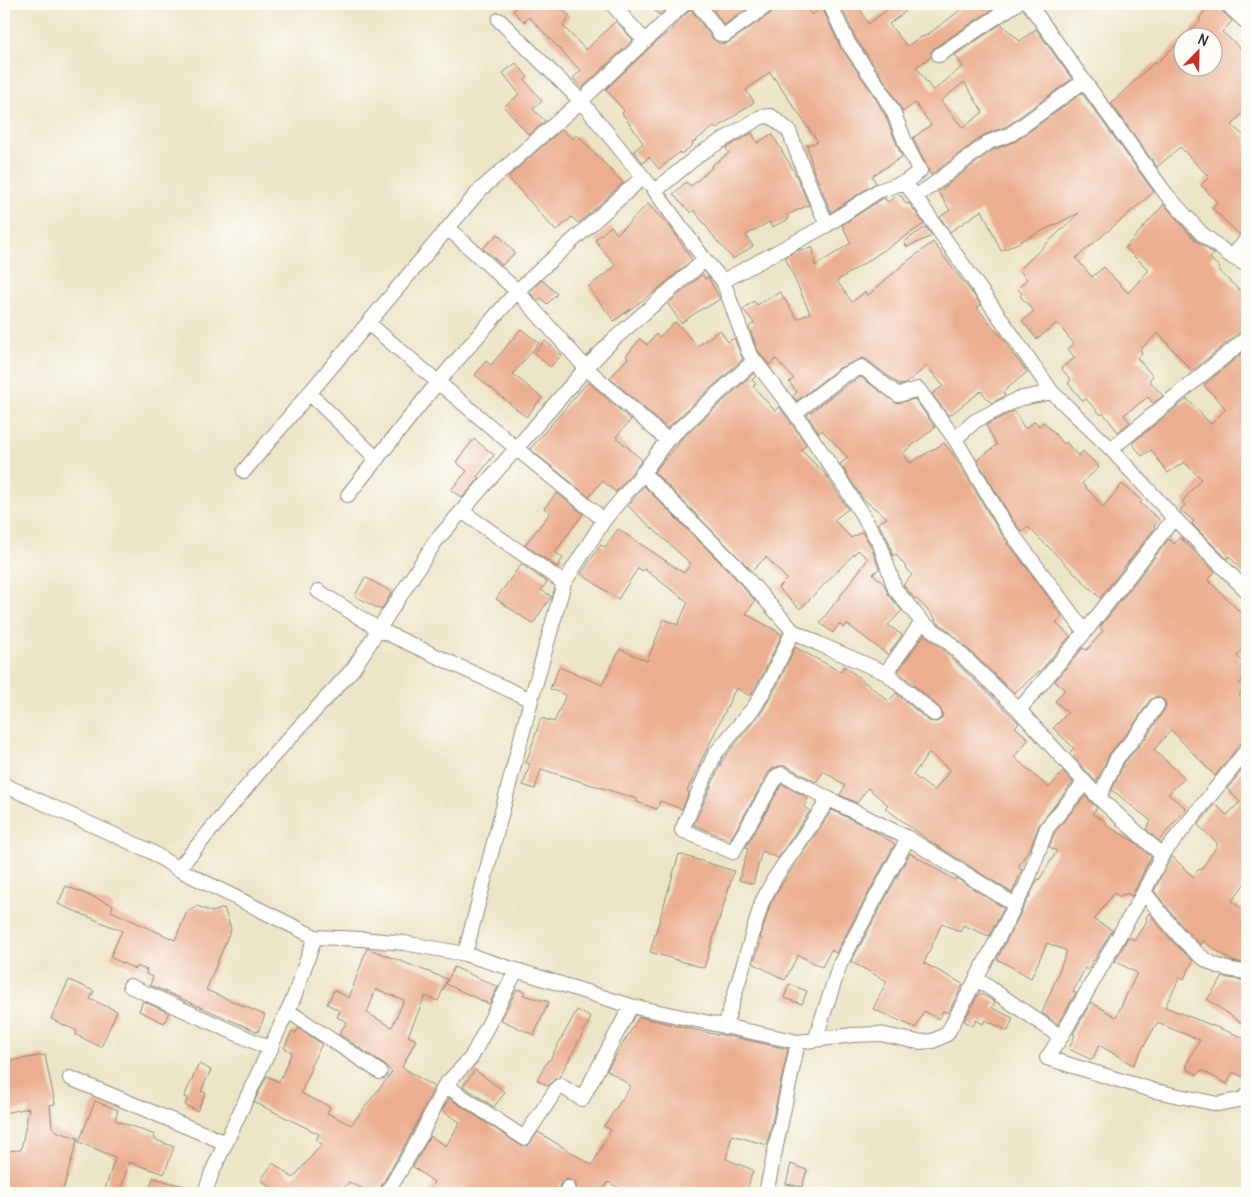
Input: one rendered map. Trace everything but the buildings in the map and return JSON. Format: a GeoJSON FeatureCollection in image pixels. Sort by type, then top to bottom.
{"type":"FeatureCollection","features":[{"type":"Feature","properties":{"kind":"street"},"geometry":{"type":"LineString","coordinates":[[612,4],[645,41]]}},
{"type":"Feature","properties":{"kind":"street"},"geometry":{"type":"LineString","coordinates":[[244,471],[479,191],[580,101],[684,4]]}},
{"type":"Feature","properties":{"kind":"street"},"geometry":{"type":"LineString","coordinates":[[698,4],[720,34],[725,35],[769,4]]}},
{"type":"Feature","properties":{"kind":"street"},"geometry":{"type":"LineString","coordinates":[[723,281],[827,225],[878,191],[905,182],[920,171],[908,149],[893,111],[848,43],[830,4]]}},
{"type":"Feature","properties":{"kind":"street"},"geometry":{"type":"LineString","coordinates":[[939,55],[1016,4]]}},
{"type":"Feature","properties":{"kind":"street"},"geometry":{"type":"LineString","coordinates":[[1029,4],[1166,194],[1201,233],[1247,265]]}},
{"type":"Feature","properties":{"kind":"street"},"geometry":{"type":"LineString","coordinates":[[1227,4],[1247,23]]}},
{"type":"Feature","properties":{"kind":"street"},"geometry":{"type":"LineString","coordinates":[[499,20],[580,101],[655,191],[705,260],[723,281],[749,353],[795,413],[845,487],[880,544],[895,589],[922,622],[944,638],[1019,710],[1098,798],[1162,855]]}},
{"type":"Feature","properties":{"kind":"street"},"geometry":{"type":"LineString","coordinates":[[915,197],[989,142],[1011,134],[1084,81]]}},
{"type":"Feature","properties":{"kind":"street"},"geometry":{"type":"LineString","coordinates":[[655,191],[700,152],[761,117],[771,116],[788,131],[806,179],[827,225]]}},
{"type":"Feature","properties":{"kind":"street"},"geometry":{"type":"LineString","coordinates":[[348,496],[438,382],[517,291],[643,176]]}},
{"type":"Feature","properties":{"kind":"street"},"geometry":{"type":"LineString","coordinates":[[905,182],[1052,392],[1111,449],[1174,518],[1247,591]]}},
{"type":"Feature","properties":{"kind":"street"},"geometry":{"type":"LineString","coordinates":[[448,228],[517,291],[586,368],[667,440]]}},
{"type":"Feature","properties":{"kind":"street"},"geometry":{"type":"LineString","coordinates":[[1232,256],[1247,240]]}},
{"type":"Feature","properties":{"kind":"street"},"geometry":{"type":"LineString","coordinates":[[178,869],[271,758],[353,669],[435,542],[586,368],[614,339],[705,260]]}},
{"type":"Feature","properties":{"kind":"street"},"geometry":{"type":"LineString","coordinates":[[368,323],[516,449],[604,520]]}},
{"type":"Feature","properties":{"kind":"street"},"geometry":{"type":"LineString","coordinates":[[1111,449],[1247,338]]}},
{"type":"Feature","properties":{"kind":"street"},"geometry":{"type":"LineString","coordinates":[[465,954],[531,700],[564,582],[604,520],[643,473],[667,440],[754,361]]}},
{"type":"Feature","properties":{"kind":"street"},"geometry":{"type":"LineString","coordinates":[[795,413],[844,375],[862,367],[898,395],[918,388],[955,439],[1005,524],[1085,632]]}},
{"type":"Feature","properties":{"kind":"street"},"geometry":{"type":"LineString","coordinates":[[955,439],[975,421],[1018,399],[1052,392]]}},
{"type":"Feature","properties":{"kind":"street"},"geometry":{"type":"LineString","coordinates":[[309,393],[378,459]]}},
{"type":"Feature","properties":{"kind":"street"},"geometry":{"type":"LineString","coordinates":[[643,473],[735,566],[794,631],[886,673],[934,714]]}},
{"type":"Feature","properties":{"kind":"street"},"geometry":{"type":"LineString","coordinates":[[463,512],[564,582]]}},
{"type":"Feature","properties":{"kind":"street"},"geometry":{"type":"LineString","coordinates":[[1019,710],[1085,632],[1174,518]]}},
{"type":"Feature","properties":{"kind":"street"},"geometry":{"type":"LineString","coordinates":[[318,591],[378,629],[531,700]]}},
{"type":"Feature","properties":{"kind":"street"},"geometry":{"type":"LineString","coordinates":[[886,673],[922,622]]}},
{"type":"Feature","properties":{"kind":"street"},"geometry":{"type":"LineString","coordinates":[[794,631],[779,664],[755,706],[715,754],[682,830],[733,852],[777,776],[782,774],[908,838],[1015,905]]}},
{"type":"Feature","properties":{"kind":"street"},"geometry":{"type":"LineString","coordinates":[[1098,798],[1117,758],[1139,732],[1157,705]]}},
{"type":"Feature","properties":{"kind":"street"},"geometry":{"type":"LineString","coordinates":[[1247,750],[1162,855],[1144,892],[1047,1058],[1155,1091],[1218,1104],[1242,1099],[1247,1095]]}},
{"type":"Feature","properties":{"kind":"street"},"geometry":{"type":"LineString","coordinates":[[4,785],[150,851],[178,869],[315,938],[362,939],[465,954],[631,1006],[798,1042],[852,1035],[880,1034],[918,1042],[933,1041],[947,1034],[1026,885],[1047,828],[1084,783]]}},
{"type":"Feature","properties":{"kind":"street"},"geometry":{"type":"LineString","coordinates":[[725,1026],[762,902],[774,879],[829,799]]}},
{"type":"Feature","properties":{"kind":"street"},"geometry":{"type":"LineString","coordinates":[[815,1040],[840,964],[908,838]]}},
{"type":"Feature","properties":{"kind":"street"},"geometry":{"type":"LineString","coordinates":[[1144,892],[1183,939],[1196,951],[1213,964],[1247,972]]}},
{"type":"Feature","properties":{"kind":"street"},"geometry":{"type":"LineString","coordinates":[[209,1191],[212,1172],[288,1011],[315,938]]}},
{"type":"Feature","properties":{"kind":"street"},"geometry":{"type":"LineString","coordinates":[[387,1193],[420,1137],[445,1085],[471,1058],[516,971]]}},
{"type":"Feature","properties":{"kind":"street"},"geometry":{"type":"LineString","coordinates":[[977,980],[1061,1037]]}},
{"type":"Feature","properties":{"kind":"street"},"geometry":{"type":"LineString","coordinates":[[130,986],[270,1049]]}},
{"type":"Feature","properties":{"kind":"street"},"geometry":{"type":"LineString","coordinates":[[445,1085],[524,1138],[558,1087],[561,1086],[582,1099],[631,1006]]}},
{"type":"Feature","properties":{"kind":"street"},"geometry":{"type":"LineString","coordinates":[[288,1011],[380,1072]]}},
{"type":"Feature","properties":{"kind":"street"},"geometry":{"type":"LineString","coordinates":[[766,1193],[798,1042]]}},
{"type":"Feature","properties":{"kind":"street"},"geometry":{"type":"LineString","coordinates":[[70,1078],[226,1143]]}}]}
